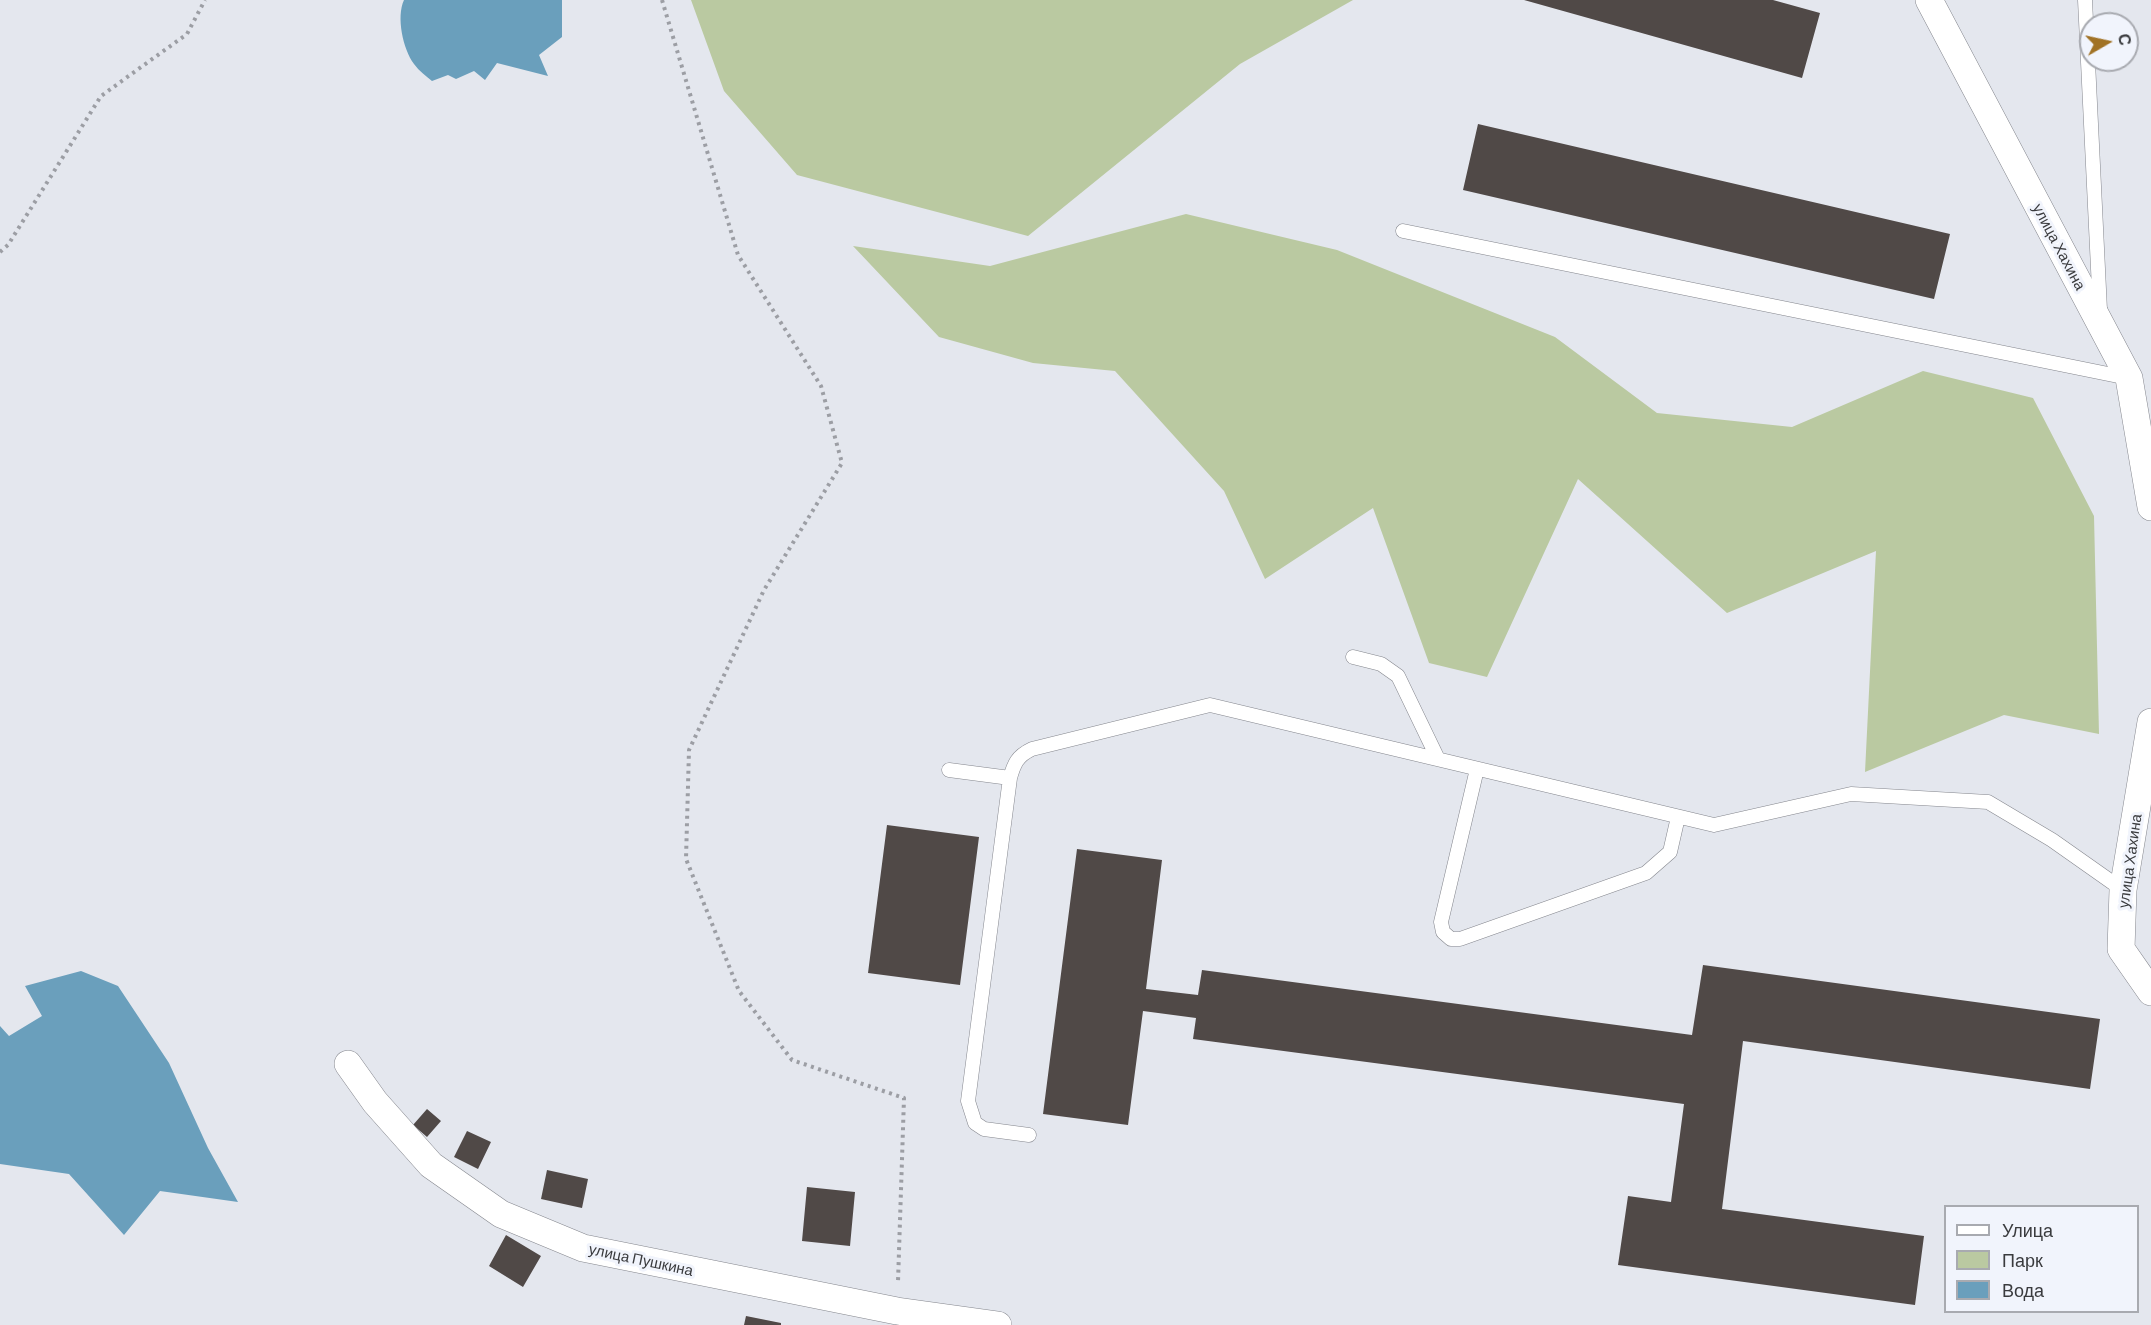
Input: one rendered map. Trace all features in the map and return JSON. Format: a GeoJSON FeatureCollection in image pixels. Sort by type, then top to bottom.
{"type":"FeatureCollection","features":[{"type":"Feature","properties":{"kind":"street","name":"улица Хахина"},"geometry":{"type":"LineString","coordinates":[[1929,0],[2129,378],[2151,507]]}},
{"type":"Feature","properties":{"kind":"street","name":"улица Хахина"},"geometry":{"type":"LineString","coordinates":[[2151,722],[2123,890],[2121,949],[2151,992]]}},
{"type":"Feature","properties":{"kind":"street","name":"улица Пушкина"},"geometry":{"type":"LineString","coordinates":[[348,1064],[375,1102],[431,1165],[501,1214],[583,1248],[897,1311],[928,1320],[998,1325]]}},
{"type":"Feature","properties":{"kind":"lane"},"geometry":{"type":"LineString","coordinates":[[2085,0],[2101,326]]}},
{"type":"Feature","properties":{"kind":"lane"},"geometry":{"type":"LineString","coordinates":[[1403,231],[2129,378]]}},
{"type":"Feature","properties":{"kind":"lane"},"geometry":{"type":"LineString","coordinates":[[1353,657],[1381,664],[1398,676],[1438,759]]}},
{"type":"Feature","properties":{"kind":"lane"},"geometry":{"type":"LineString","coordinates":[[1029,1135],[984,1129],[975,1123],[968,1101],[1010,778],[1015,761],[1022,753],[1032,749],[1210,705],[1714,825],[1851,794],[1988,802],[2052,840],[2123,890]]}},
{"type":"Feature","properties":{"kind":"lane"},"geometry":{"type":"LineString","coordinates":[[1477,769],[1441,921],[1443,932],[1451,939],[1460,939],[1646,873],[1670,852],[1678,816]]}},
{"type":"Feature","properties":{"kind":"lane"},"geometry":{"type":"LineString","coordinates":[[950,770],[1010,778]]}},
{"type":"Feature","properties":{"kind":"path"},"geometry":{"type":"LineString","coordinates":[[0,252],[8,244],[101,96],[187,34],[205,0]]}},
{"type":"Feature","properties":{"kind":"path"},"geometry":{"type":"LineString","coordinates":[[662,0],[738,255],[821,386],[842,463],[764,590],[689,750],[686,859],[739,991],[792,1060],[904,1098],[897,1311]]}},
{"type":"Feature","properties":{"kind":"green space"},"geometry":{"type":"Polygon","coordinates":[[[691,0],[1353,0],[1240,64],[1028,236],[797,175],[724,91],[691,0]]]}},
{"type":"Feature","properties":{"kind":"green space"},"geometry":{"type":"Polygon","coordinates":[[[1186,214],[1337,250],[1555,337],[1657,413],[1792,427],[1923,371],[2033,398],[2094,516],[2099,734],[2004,715],[1865,772],[1876,551],[1727,613],[1578,479],[1487,677],[1429,663],[1373,508],[1265,579],[1224,491],[1115,371],[1033,363],[939,337],[853,246],[990,266],[1186,214]]]}},
{"type":"Feature","properties":{"kind":"water"},"geometry":{"type":"Polygon","coordinates":[[[404,0],[562,0],[562,37],[539,55],[548,76],[497,63],[485,80],[474,71],[456,79],[448,75],[432,81],[416,67],[407,50],[401,24],[404,0]]]}},
{"type":"Feature","properties":{"kind":"water"},"geometry":{"type":"Polygon","coordinates":[[[81,971],[118,986],[169,1063],[208,1148],[238,1202],[160,1191],[124,1235],[69,1174],[0,1164],[0,1026],[9,1036],[42,1016],[25,986],[81,971]]]}},
{"type":"Feature","properties":{"kind":"building"},"geometry":{"type":"Polygon","coordinates":[[[1524,0],[1773,0],[1820,13],[1802,78],[1524,0]]]}},
{"type":"Feature","properties":{"kind":"building"},"geometry":{"type":"Polygon","coordinates":[[[1478,124],[1950,234],[1934,299],[1463,190],[1478,124]]]}},
{"type":"Feature","properties":{"kind":"building"},"geometry":{"type":"Polygon","coordinates":[[[887,825],[979,837],[960,985],[868,973],[887,825]]]}},
{"type":"Feature","properties":{"kind":"building"},"geometry":{"type":"Polygon","coordinates":[[[1077,849],[1162,860],[1146,989],[1198,995],[1202,970],[1692,1035],[1703,965],[2100,1019],[2090,1089],[1743,1041],[1722,1209],[1924,1236],[1915,1305],[1618,1265],[1628,1196],[1671,1202],[1684,1104],[1193,1039],[1196,1018],[1143,1011],[1128,1125],[1043,1114],[1077,849]]]}},
{"type":"Feature","properties":{"kind":"building"},"geometry":{"type":"Polygon","coordinates":[[[427,1109],[441,1121],[427,1137],[413,1125],[427,1109]]]}},
{"type":"Feature","properties":{"kind":"building"},"geometry":{"type":"Polygon","coordinates":[[[467,1131],[491,1142],[478,1169],[454,1157],[467,1131]]]}},
{"type":"Feature","properties":{"kind":"building"},"geometry":{"type":"Polygon","coordinates":[[[547,1170],[588,1179],[582,1208],[541,1199],[547,1170]]]}},
{"type":"Feature","properties":{"kind":"building"},"geometry":{"type":"Polygon","coordinates":[[[807,1187],[855,1192],[850,1246],[802,1241],[807,1187]]]}},
{"type":"Feature","properties":{"kind":"building"},"geometry":{"type":"Polygon","coordinates":[[[506,1235],[541,1256],[523,1287],[489,1266],[506,1235]]]}},
{"type":"Feature","properties":{"kind":"building"},"geometry":{"type":"Polygon","coordinates":[[[746,1316],[781,1323],[781,1325],[744,1325],[746,1316]]]}}]}
